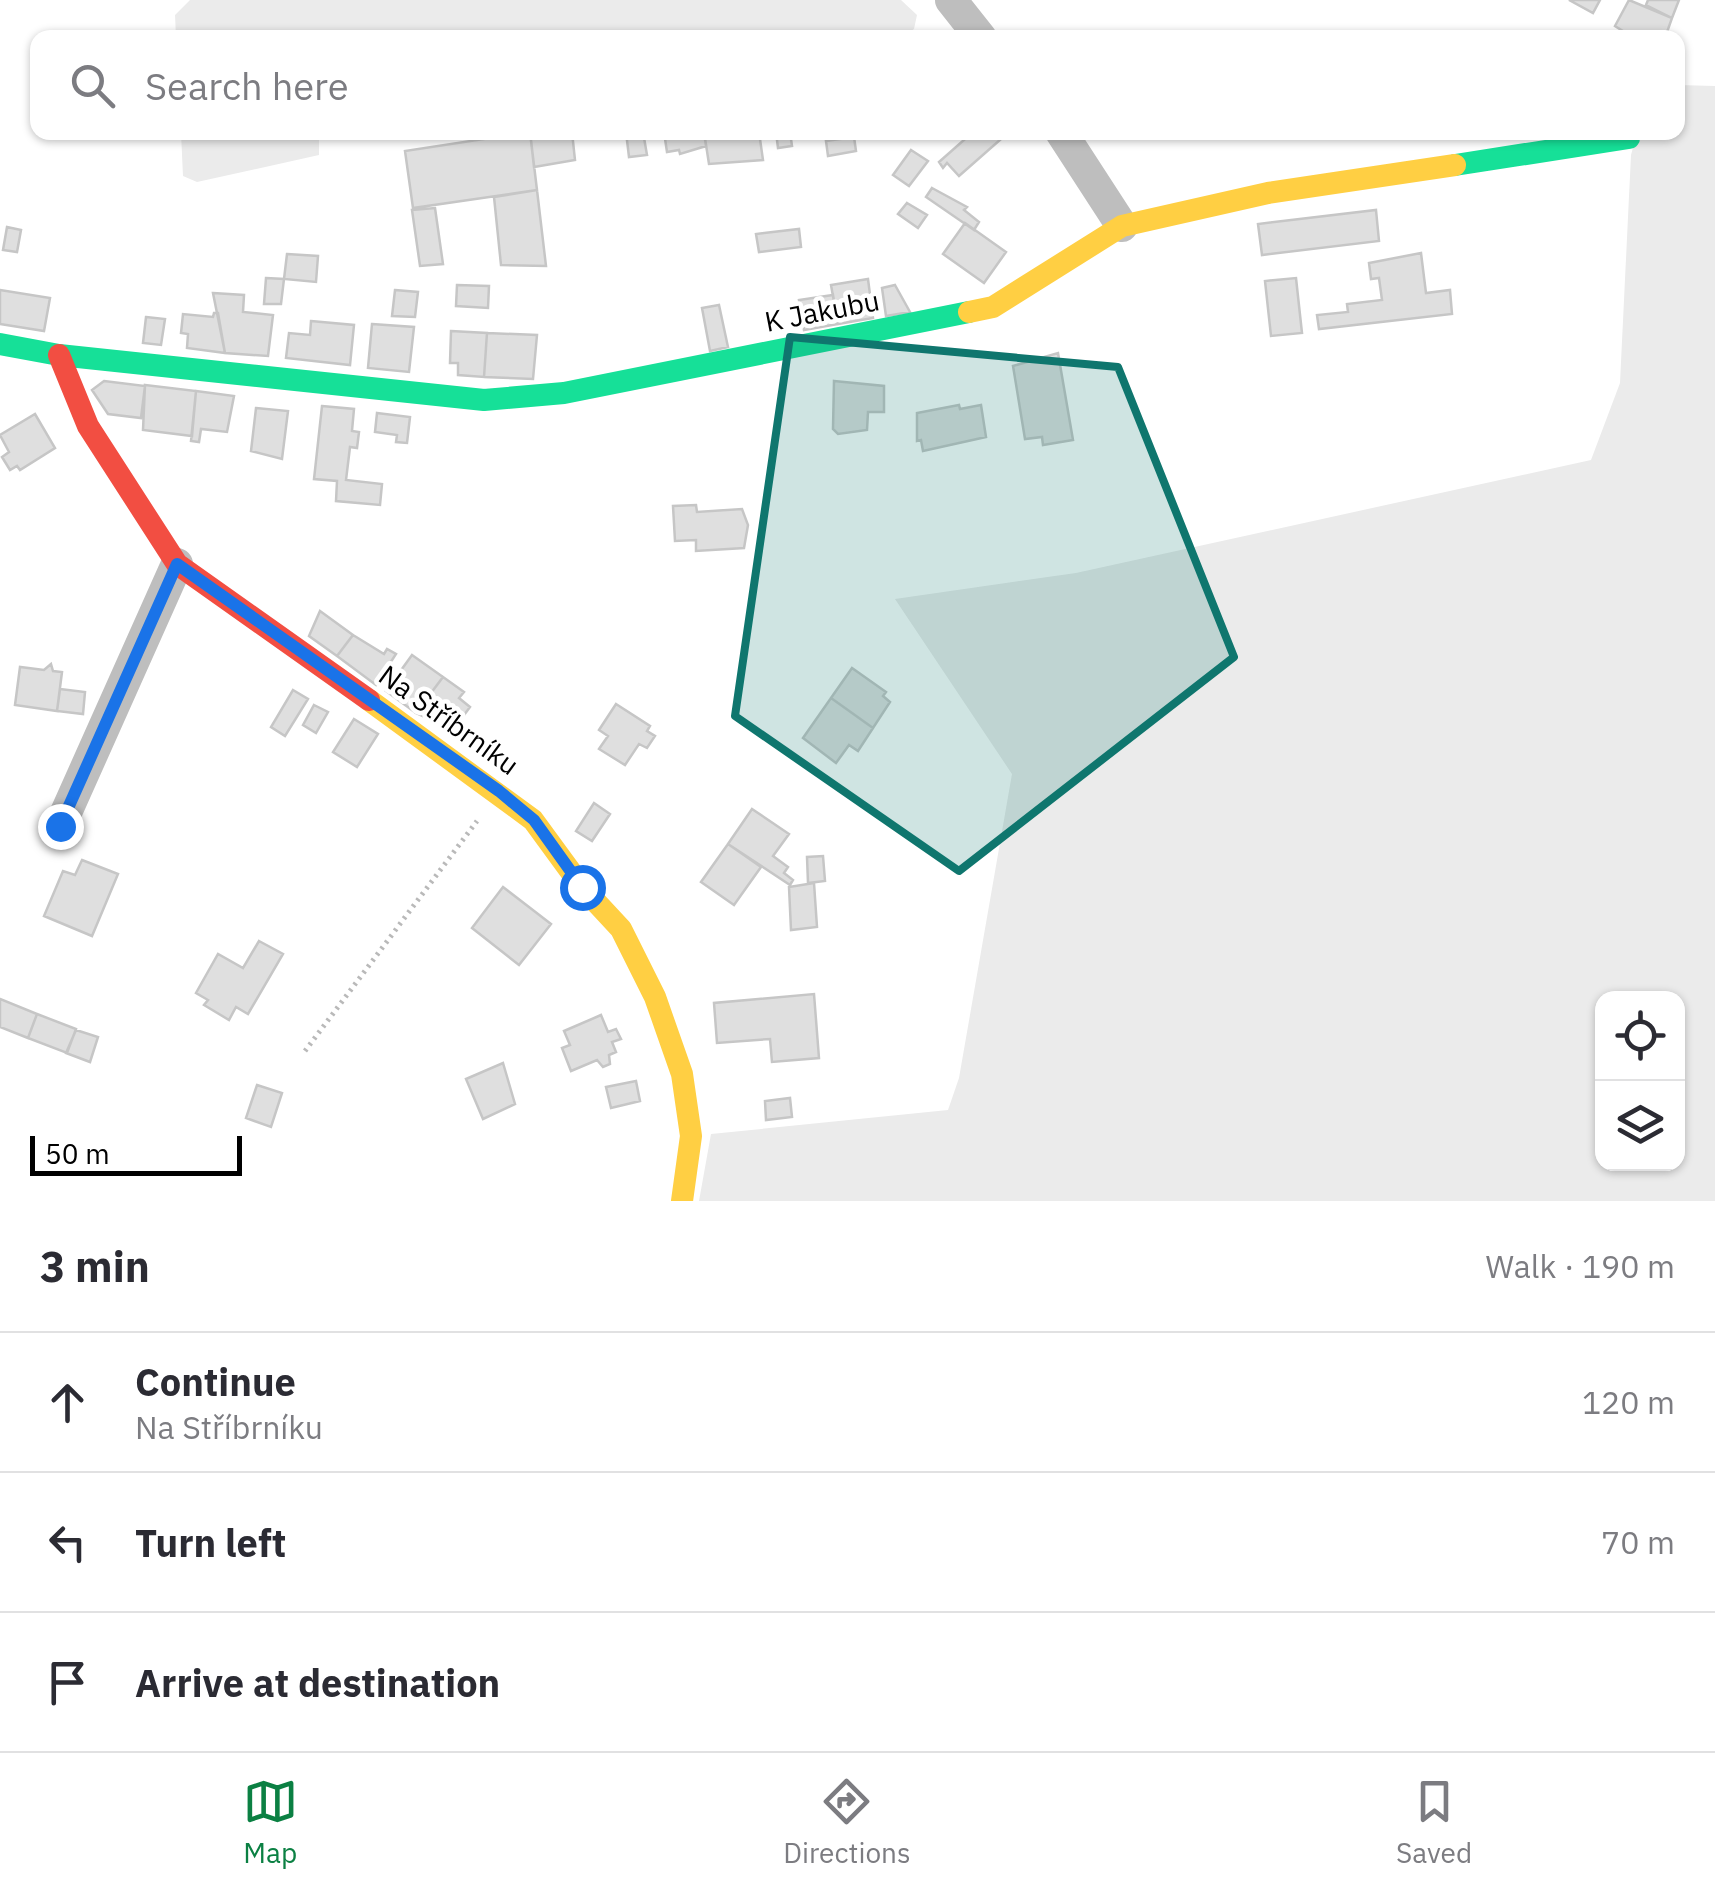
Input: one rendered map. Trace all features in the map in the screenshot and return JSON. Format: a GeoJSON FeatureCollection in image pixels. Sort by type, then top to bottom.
{"type":"FeatureCollection","features":[{"type":"Feature","properties":{"kind":"street"},"geometry":{"type":"LineString","coordinates":[[951,0],[975,30]]}},
{"type":"Feature","properties":{"kind":"street"},"geometry":{"type":"LineString","coordinates":[[1065,140],[1122,226]]}},
{"type":"Feature","properties":{"kind":"street","name":"K Jakubu"},"geometry":{"type":"LineString","coordinates":[[0,344],[59,355],[484,400],[564,393],[993,307],[1122,226],[1268,193],[1616,140]]}},
{"type":"Feature","properties":{"kind":"street","name":"Na Stříbrníku"},"geometry":{"type":"LineString","coordinates":[[59,355],[88,426],[177,564],[499,791],[534,820],[582,887],[620,930],[655,998],[682,1074],[692,1136],[682,1201]]}},
{"type":"Feature","properties":{"kind":"street"},"geometry":{"type":"LineString","coordinates":[[60,826],[177,564]]}},
{"type":"Feature","properties":{"kind":"path"},"geometry":{"type":"LineString","coordinates":[[305,1051],[499,791]]}},
{"type":"Feature","properties":{"kind":"highlighted area"},"geometry":{"type":"Polygon","coordinates":[[[790,337],[1118,367],[1234,657],[959,871],[735,716],[790,337]]]}},
{"type":"Feature","properties":{"kind":"shaded area"},"geometry":{"type":"Polygon","coordinates":[[[190,0],[901,0],[917,15],[912,30],[176,30],[175,15],[190,0]]]}},
{"type":"Feature","properties":{"kind":"shaded area"},"geometry":{"type":"Polygon","coordinates":[[[1685,85],[1715,86],[1715,1201],[699,1201],[711,1134],[948,1110],[959,1078],[1012,774],[895,599],[1076,573],[1591,460],[1620,383],[1631,155],[1635,140],[1685,140],[1685,85]]]}},
{"type":"Feature","properties":{"kind":"shaded area"},"geometry":{"type":"Polygon","coordinates":[[[181,140],[319,140],[319,155],[197,182],[183,176],[181,140]]]}},
{"type":"Feature","properties":{"kind":"building"},"geometry":{"type":"Polygon","coordinates":[[[1569,0],[1600,0],[1593,13],[1569,0]]]}},
{"type":"Feature","properties":{"kind":"building"},"geometry":{"type":"Polygon","coordinates":[[[1629,0],[1672,18],[1668,30],[1621,30],[1615,26],[1629,0]]]}},
{"type":"Feature","properties":{"kind":"building"},"geometry":{"type":"Polygon","coordinates":[[[1648,0],[1679,0],[1672,18],[1646,5],[1648,0]]]}},
{"type":"Feature","properties":{"kind":"building"},"geometry":{"type":"Polygon","coordinates":[[[477,140],[531,140],[537,190],[413,208],[405,151],[477,140]]]}},
{"type":"Feature","properties":{"kind":"building"},"geometry":{"type":"Polygon","coordinates":[[[531,140],[573,140],[575,160],[534,167],[531,140]]]}},
{"type":"Feature","properties":{"kind":"building"},"geometry":{"type":"Polygon","coordinates":[[[627,140],[644,140],[647,155],[629,157],[627,140]]]}},
{"type":"Feature","properties":{"kind":"building"},"geometry":{"type":"Polygon","coordinates":[[[665,140],[705,140],[706,146],[680,154],[679,150],[667,152],[665,140]]]}},
{"type":"Feature","properties":{"kind":"building"},"geometry":{"type":"Polygon","coordinates":[[[705,140],[760,140],[763,160],[709,164],[705,140]]]}},
{"type":"Feature","properties":{"kind":"building"},"geometry":{"type":"Polygon","coordinates":[[[777,140],[791,140],[792,146],[778,148],[777,140]]]}},
{"type":"Feature","properties":{"kind":"building"},"geometry":{"type":"Polygon","coordinates":[[[854,140],[856,151],[828,156],[826,141],[854,140]]]}},
{"type":"Feature","properties":{"kind":"building"},"geometry":{"type":"Polygon","coordinates":[[[964,140],[1000,140],[959,176],[947,163],[943,168],[939,162],[964,140]]]}},
{"type":"Feature","properties":{"kind":"building"},"geometry":{"type":"Polygon","coordinates":[[[911,150],[928,161],[909,186],[893,175],[911,150]]]}},
{"type":"Feature","properties":{"kind":"building"},"geometry":{"type":"Polygon","coordinates":[[[932,188],[967,207],[964,210],[979,222],[974,230],[926,197],[932,188]]]}},
{"type":"Feature","properties":{"kind":"building"},"geometry":{"type":"Polygon","coordinates":[[[537,190],[546,266],[501,265],[494,197],[537,190]]]}},
{"type":"Feature","properties":{"kind":"building"},"geometry":{"type":"Polygon","coordinates":[[[907,203],[927,215],[918,228],[898,214],[907,203]]]}},
{"type":"Feature","properties":{"kind":"building"},"geometry":{"type":"Polygon","coordinates":[[[435,208],[443,264],[420,266],[412,210],[435,208]]]}},
{"type":"Feature","properties":{"kind":"building"},"geometry":{"type":"Polygon","coordinates":[[[1376,210],[1379,241],[1262,255],[1258,224],[1376,210]]]}},
{"type":"Feature","properties":{"kind":"building"},"geometry":{"type":"Polygon","coordinates":[[[965,223],[1006,252],[984,283],[943,254],[965,223]]]}},
{"type":"Feature","properties":{"kind":"building"},"geometry":{"type":"Polygon","coordinates":[[[7,227],[21,230],[17,252],[3,250],[7,227]]]}},
{"type":"Feature","properties":{"kind":"building"},"geometry":{"type":"Polygon","coordinates":[[[799,229],[801,247],[759,252],[756,234],[799,229]]]}},
{"type":"Feature","properties":{"kind":"building"},"geometry":{"type":"Polygon","coordinates":[[[1421,253],[1426,293],[1450,290],[1452,314],[1319,329],[1317,315],[1348,312],[1347,304],[1382,300],[1379,278],[1371,279],[1369,263],[1421,253]]]}},
{"type":"Feature","properties":{"kind":"building"},"geometry":{"type":"Polygon","coordinates":[[[287,254],[318,256],[316,282],[284,279],[287,254]]]}},
{"type":"Feature","properties":{"kind":"building"},"geometry":{"type":"Polygon","coordinates":[[[266,278],[284,279],[281,304],[264,304],[266,278]]]}},
{"type":"Feature","properties":{"kind":"building"},"geometry":{"type":"Polygon","coordinates":[[[1296,278],[1302,333],[1271,336],[1265,281],[1296,278]]]}},
{"type":"Feature","properties":{"kind":"building"},"geometry":{"type":"Polygon","coordinates":[[[868,279],[873,318],[838,324],[831,285],[868,279]]]}},
{"type":"Feature","properties":{"kind":"building"},"geometry":{"type":"Polygon","coordinates":[[[457,285],[489,286],[488,308],[456,306],[457,285]]]}},
{"type":"Feature","properties":{"kind":"building"},"geometry":{"type":"Polygon","coordinates":[[[895,285],[910,312],[886,316],[882,288],[895,285]]]}},
{"type":"Feature","properties":{"kind":"building"},"geometry":{"type":"Polygon","coordinates":[[[0,290],[50,298],[44,331],[0,324],[0,290]]]}},
{"type":"Feature","properties":{"kind":"building"},"geometry":{"type":"Polygon","coordinates":[[[395,290],[418,292],[415,317],[392,316],[395,290]]]}},
{"type":"Feature","properties":{"kind":"building"},"geometry":{"type":"Polygon","coordinates":[[[213,293],[244,295],[243,312],[273,315],[268,356],[225,353],[213,293]]]}},
{"type":"Feature","properties":{"kind":"building"},"geometry":{"type":"Polygon","coordinates":[[[833,295],[838,324],[804,330],[799,300],[833,295]]]}},
{"type":"Feature","properties":{"kind":"building"},"geometry":{"type":"Polygon","coordinates":[[[719,305],[728,347],[710,351],[702,308],[719,305]]]}},
{"type":"Feature","properties":{"kind":"building"},"geometry":{"type":"Polygon","coordinates":[[[218,313],[225,353],[187,348],[188,334],[181,333],[183,314],[213,317],[218,313]]]}},
{"type":"Feature","properties":{"kind":"building"},"geometry":{"type":"Polygon","coordinates":[[[146,317],[165,319],[161,345],[143,343],[146,317]]]}},
{"type":"Feature","properties":{"kind":"building"},"geometry":{"type":"Polygon","coordinates":[[[311,321],[354,325],[350,365],[286,358],[289,333],[310,335],[311,321]]]}},
{"type":"Feature","properties":{"kind":"building"},"geometry":{"type":"Polygon","coordinates":[[[372,324],[414,327],[409,372],[368,368],[372,324]]]}},
{"type":"Feature","properties":{"kind":"building"},"geometry":{"type":"Polygon","coordinates":[[[451,331],[487,333],[484,377],[458,375],[458,363],[450,363],[451,331]]]}},
{"type":"Feature","properties":{"kind":"building"},"geometry":{"type":"Polygon","coordinates":[[[487,333],[537,335],[533,379],[484,377],[487,333]]]}},
{"type":"Feature","properties":{"kind":"building"},"geometry":{"type":"Polygon","coordinates":[[[1058,353],[1073,440],[1043,445],[1042,437],[1025,439],[1013,366],[1058,353]]]}},
{"type":"Feature","properties":{"kind":"building"},"geometry":{"type":"Polygon","coordinates":[[[104,381],[145,386],[141,418],[108,414],[92,390],[104,381]]]}},
{"type":"Feature","properties":{"kind":"building"},"geometry":{"type":"Polygon","coordinates":[[[834,381],[884,386],[884,412],[868,412],[867,430],[838,434],[833,429],[834,381]]]}},
{"type":"Feature","properties":{"kind":"building"},"geometry":{"type":"Polygon","coordinates":[[[145,385],[196,391],[192,436],[143,430],[145,385]]]}},
{"type":"Feature","properties":{"kind":"building"},"geometry":{"type":"Polygon","coordinates":[[[196,391],[234,396],[227,432],[201,429],[199,442],[191,441],[196,391]]]}},
{"type":"Feature","properties":{"kind":"building"},"geometry":{"type":"Polygon","coordinates":[[[959,405],[960,409],[981,405],[986,437],[923,451],[921,440],[917,441],[917,413],[959,405]]]}},
{"type":"Feature","properties":{"kind":"building"},"geometry":{"type":"Polygon","coordinates":[[[322,406],[354,409],[352,431],[359,432],[357,448],[350,447],[346,480],[382,484],[380,505],[336,501],[337,481],[314,479],[322,406]]]}},
{"type":"Feature","properties":{"kind":"building"},"geometry":{"type":"Polygon","coordinates":[[[256,408],[288,411],[282,459],[251,451],[256,408]]]}},
{"type":"Feature","properties":{"kind":"building"},"geometry":{"type":"Polygon","coordinates":[[[377,413],[410,417],[407,443],[396,442],[397,435],[375,432],[377,413]]]}},
{"type":"Feature","properties":{"kind":"building"},"geometry":{"type":"Polygon","coordinates":[[[35,414],[55,448],[20,470],[17,466],[10,470],[2,457],[9,452],[0,435],[35,414]]]}},
{"type":"Feature","properties":{"kind":"building"},"geometry":{"type":"Polygon","coordinates":[[[696,505],[697,512],[742,509],[748,525],[744,548],[696,551],[696,540],[675,541],[673,506],[696,505]]]}},
{"type":"Feature","properties":{"kind":"building"},"geometry":{"type":"Polygon","coordinates":[[[320,611],[353,635],[337,656],[309,636],[320,611]]]}},
{"type":"Feature","properties":{"kind":"building"},"geometry":{"type":"Polygon","coordinates":[[[353,635],[384,654],[387,649],[396,654],[376,685],[337,656],[353,635]]]}},
{"type":"Feature","properties":{"kind":"building"},"geometry":{"type":"Polygon","coordinates":[[[412,655],[443,677],[416,713],[386,691],[412,655]]]}},
{"type":"Feature","properties":{"kind":"building"},"geometry":{"type":"Polygon","coordinates":[[[51,664],[53,671],[62,672],[57,711],[15,705],[20,667],[44,670],[51,664]]]}},
{"type":"Feature","properties":{"kind":"building"},"geometry":{"type":"Polygon","coordinates":[[[852,668],[886,692],[883,696],[890,702],[873,728],[831,698],[852,668]]]}},
{"type":"Feature","properties":{"kind":"building"},"geometry":{"type":"Polygon","coordinates":[[[443,677],[464,692],[459,698],[470,707],[453,730],[416,713],[443,677]]]}},
{"type":"Feature","properties":{"kind":"building"},"geometry":{"type":"Polygon","coordinates":[[[60,689],[85,692],[83,714],[57,711],[60,689]]]}},
{"type":"Feature","properties":{"kind":"building"},"geometry":{"type":"Polygon","coordinates":[[[293,690],[308,699],[285,736],[271,727],[293,690]]]}},
{"type":"Feature","properties":{"kind":"building"},"geometry":{"type":"Polygon","coordinates":[[[831,698],[873,728],[858,751],[849,745],[836,763],[803,738],[831,698]]]}},
{"type":"Feature","properties":{"kind":"building"},"geometry":{"type":"Polygon","coordinates":[[[616,704],[650,726],[647,731],[655,736],[647,748],[639,744],[625,765],[599,749],[608,736],[599,730],[616,704]]]}},
{"type":"Feature","properties":{"kind":"building"},"geometry":{"type":"Polygon","coordinates":[[[314,705],[328,712],[316,733],[303,725],[314,705]]]}},
{"type":"Feature","properties":{"kind":"building"},"geometry":{"type":"Polygon","coordinates":[[[354,719],[378,734],[357,767],[333,752],[354,719]]]}},
{"type":"Feature","properties":{"kind":"building"},"geometry":{"type":"Polygon","coordinates":[[[594,803],[610,814],[592,841],[576,831],[594,803]]]}},
{"type":"Feature","properties":{"kind":"building"},"geometry":{"type":"Polygon","coordinates":[[[752,809],[789,834],[773,856],[788,867],[784,873],[793,880],[790,885],[728,844],[752,809]]]}},
{"type":"Feature","properties":{"kind":"building"},"geometry":{"type":"Polygon","coordinates":[[[728,844],[761,867],[734,905],[701,882],[728,844]]]}},
{"type":"Feature","properties":{"kind":"building"},"geometry":{"type":"Polygon","coordinates":[[[823,856],[825,881],[808,883],[807,857],[823,856]]]}},
{"type":"Feature","properties":{"kind":"building"},"geometry":{"type":"Polygon","coordinates":[[[82,860],[118,874],[92,936],[44,916],[63,871],[75,875],[82,860]]]}},
{"type":"Feature","properties":{"kind":"building"},"geometry":{"type":"Polygon","coordinates":[[[814,883],[817,927],[791,930],[789,887],[814,883]]]}},
{"type":"Feature","properties":{"kind":"building"},"geometry":{"type":"Polygon","coordinates":[[[503,887],[551,924],[519,965],[472,928],[503,887]]]}},
{"type":"Feature","properties":{"kind":"building"},"geometry":{"type":"Polygon","coordinates":[[[259,941],[283,954],[248,1014],[236,1007],[229,1020],[204,1005],[208,1000],[196,993],[218,954],[243,968],[259,941]]]}},
{"type":"Feature","properties":{"kind":"building"},"geometry":{"type":"Polygon","coordinates":[[[814,994],[819,1058],[772,1062],[770,1039],[717,1043],[714,1003],[814,994]]]}},
{"type":"Feature","properties":{"kind":"building"},"geometry":{"type":"Polygon","coordinates":[[[0,999],[37,1014],[28,1038],[0,1027],[0,999]]]}},
{"type":"Feature","properties":{"kind":"building"},"geometry":{"type":"Polygon","coordinates":[[[37,1014],[76,1029],[67,1053],[28,1038],[37,1014]]]}},
{"type":"Feature","properties":{"kind":"building"},"geometry":{"type":"Polygon","coordinates":[[[601,1015],[608,1032],[616,1029],[621,1039],[612,1042],[616,1052],[609,1055],[610,1064],[603,1067],[597,1060],[571,1071],[562,1048],[570,1045],[564,1031],[601,1015]]]}},
{"type":"Feature","properties":{"kind":"building"},"geometry":{"type":"Polygon","coordinates":[[[76,1030],[98,1037],[90,1062],[66,1053],[76,1030]]]}},
{"type":"Feature","properties":{"kind":"building"},"geometry":{"type":"Polygon","coordinates":[[[503,1063],[515,1104],[483,1119],[466,1079],[503,1063]]]}},
{"type":"Feature","properties":{"kind":"building"},"geometry":{"type":"Polygon","coordinates":[[[636,1081],[640,1101],[611,1108],[606,1087],[636,1081]]]}},
{"type":"Feature","properties":{"kind":"building"},"geometry":{"type":"Polygon","coordinates":[[[257,1085],[282,1093],[271,1127],[246,1118],[257,1085]]]}},
{"type":"Feature","properties":{"kind":"building"},"geometry":{"type":"Polygon","coordinates":[[[790,1098],[792,1117],[766,1120],[765,1101],[790,1098]]]}},
{"type":"Feature","properties":{"kind":"traffic: fast"},"geometry":{"type":"LineString","coordinates":[[1455,165],[1616,140]]}},
{"type":"Feature","properties":{"kind":"traffic: fast"},"geometry":{"type":"LineString","coordinates":[[0,344],[59,355],[484,400],[564,393],[969,312]]}},
{"type":"Feature","properties":{"kind":"traffic: slow"},"geometry":{"type":"LineString","coordinates":[[969,312],[993,307],[1122,226],[1268,193],[1455,165]]}},
{"type":"Feature","properties":{"kind":"traffic: slow"},"geometry":{"type":"LineString","coordinates":[[369,700],[533,820],[582,887],[621,929],[655,997],[682,1074],[691,1136],[682,1201]]}},
{"type":"Feature","properties":{"kind":"traffic: jam"},"geometry":{"type":"LineString","coordinates":[[59,355],[88,426],[177,564],[369,700]]}},
{"type":"Feature","properties":{"kind":"route"},"geometry":{"type":"LineString","coordinates":[[60,826],[177,564],[499,791],[534,820],[582,887]]}}]}
